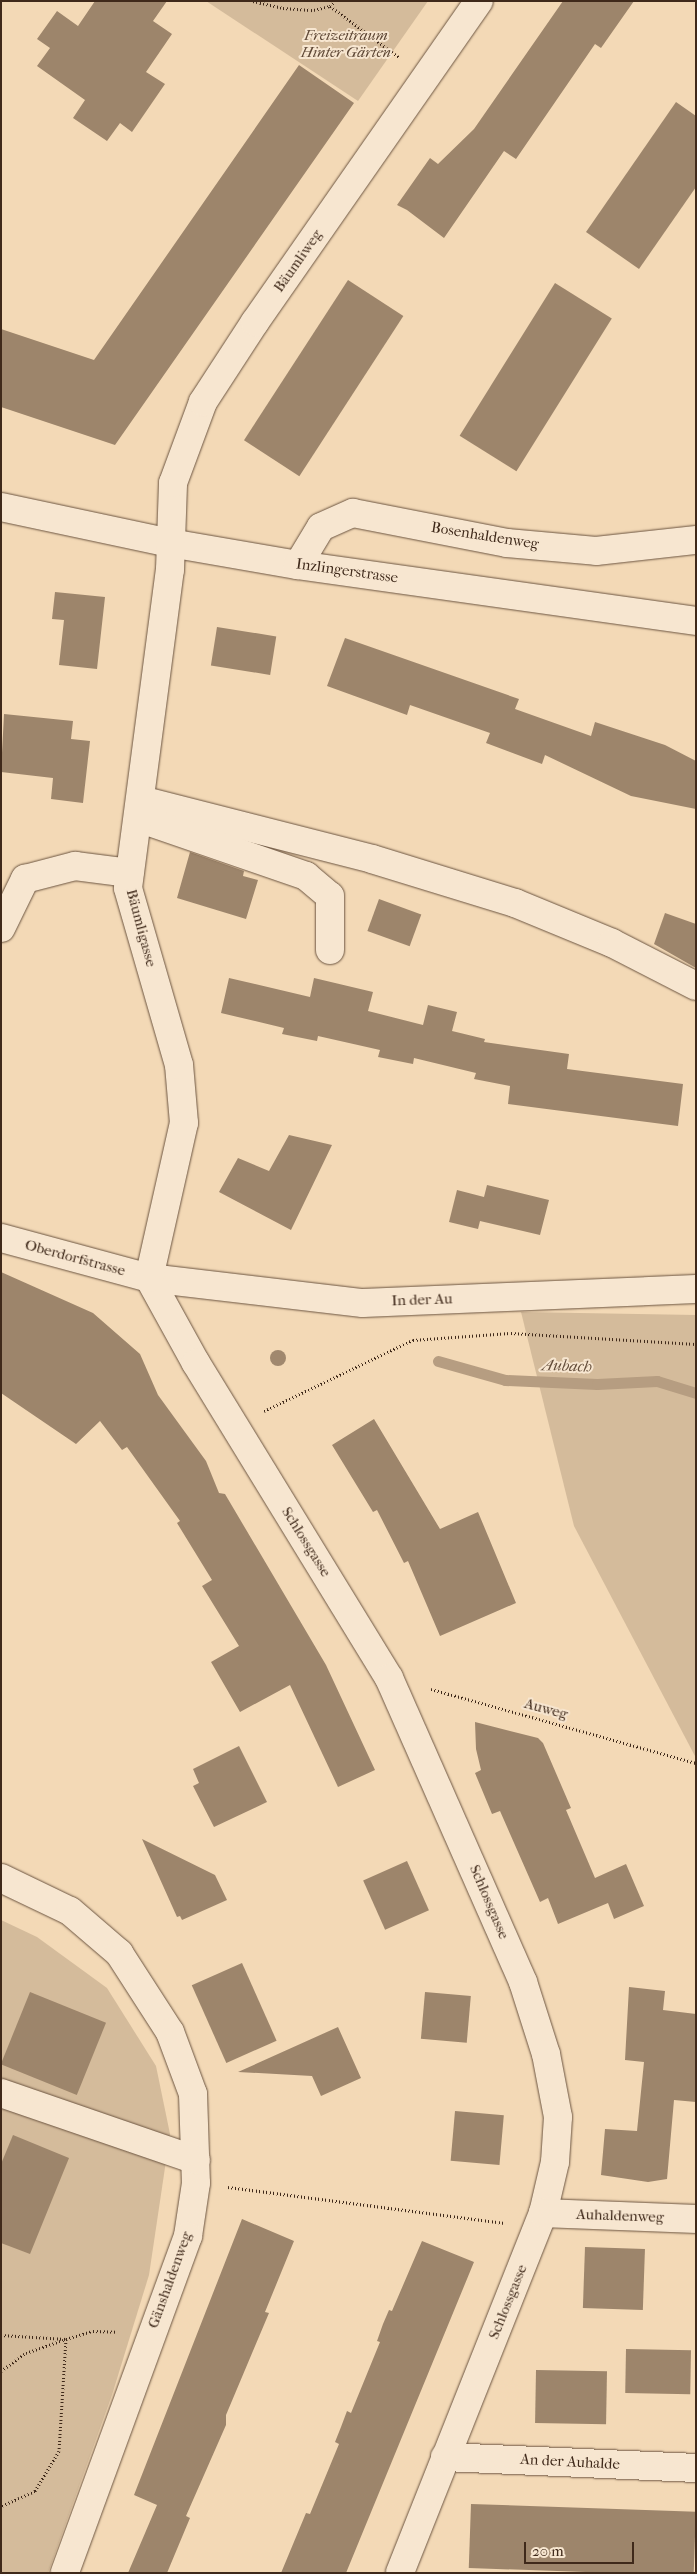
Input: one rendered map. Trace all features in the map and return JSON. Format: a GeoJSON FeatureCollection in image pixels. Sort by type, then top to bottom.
{"type":"FeatureCollection","features":[{"type":"Feature","properties":{"kind":"street","name":"Bäumliweg"},"geometry":{"type":"LineString","coordinates":[[170,543],[173,482],[203,402],[255,322],[479,1]]}},
{"type":"Feature","properties":{"kind":"street","name":"Inzlingerstrasse"},"geometry":{"type":"LineString","coordinates":[[1,507],[170,543],[298,565],[696,621]]}},
{"type":"Feature","properties":{"kind":"street","name":"Bosenhaldenweg"},"geometry":{"type":"LineString","coordinates":[[298,565],[321,527],[353,513],[507,543],[596,551],[696,540]]}},
{"type":"Feature","properties":{"kind":"street","name":"Bäumligasse"},"geometry":{"type":"LineString","coordinates":[[149,1278],[184,1123],[179,1065],[128,888],[140,809],[170,570],[170,543]]}},
{"type":"Feature","properties":{"kind":"street"},"geometry":{"type":"LineString","coordinates":[[140,809],[306,876],[330,896],[330,950]]}},
{"type":"Feature","properties":{"kind":"street"},"geometry":{"type":"LineString","coordinates":[[140,809],[372,860],[515,903],[612,943],[696,986]]}},
{"type":"Feature","properties":{"kind":"street"},"geometry":{"type":"LineString","coordinates":[[1,928],[25,879],[75,866],[130,873]]}},
{"type":"Feature","properties":{"kind":"street","name":"Oberdorfstrasse"},"geometry":{"type":"LineString","coordinates":[[1,1238],[149,1278]]}},
{"type":"Feature","properties":{"kind":"street","name":"In der Au"},"geometry":{"type":"LineString","coordinates":[[149,1278],[363,1303],[696,1289]]}},
{"type":"Feature","properties":{"kind":"street","name":"Schlossgasse"},"geometry":{"type":"LineString","coordinates":[[149,1278],[196,1363],[389,1678],[523,1982],[546,2054],[558,2117],[555,2162],[540,2220],[400,2573]]}},
{"type":"Feature","properties":{"kind":"street","name":"Gänshaldenweg"},"geometry":{"type":"LineString","coordinates":[[1,1878],[70,1911],[119,1954],[170,2032],[193,2094],[196,2172],[188,2236],[64,2573]]}},
{"type":"Feature","properties":{"kind":"street"},"geometry":{"type":"LineString","coordinates":[[1,2093],[196,2172]]}},
{"type":"Feature","properties":{"kind":"street","name":"Auhaldenweg"},"geometry":{"type":"LineString","coordinates":[[540,2220],[696,2219]]}},
{"type":"Feature","properties":{"kind":"street","name":"An der Auhalde"},"geometry":{"type":"LineString","coordinates":[[445,2457],[696,2468]]}},
{"type":"Feature","properties":{"kind":"path"},"geometry":{"type":"LineString","coordinates":[[253,1],[283,8],[314,10],[330,6],[335,1]]}},
{"type":"Feature","properties":{"kind":"path"},"geometry":{"type":"LineString","coordinates":[[330,6],[379,43]]}},
{"type":"Feature","properties":{"kind":"path"},"geometry":{"type":"LineString","coordinates":[[235,1427],[306,1390],[413,1340],[511,1333],[696,1344]]}},
{"type":"Feature","properties":{"kind":"path","name":"Auweg"},"geometry":{"type":"LineString","coordinates":[[389,1678],[696,1763]]}},
{"type":"Feature","properties":{"kind":"path"},"geometry":{"type":"LineString","coordinates":[[196,2172],[540,2220]]}},
{"type":"Feature","properties":{"kind":"path"},"geometry":{"type":"LineString","coordinates":[[1,2371],[26,2353],[66,2338],[93,2331],[120,2332],[149,2339]]}},
{"type":"Feature","properties":{"kind":"path"},"geometry":{"type":"LineString","coordinates":[[1,2335],[66,2338]]}},
{"type":"Feature","properties":{"kind":"path"},"geometry":{"type":"LineString","coordinates":[[1,2506],[35,2491],[59,2451],[66,2338]]}},
{"type":"Feature","properties":{"kind":"green space","name":"Freizeitraum Hinter Gärten"},"geometry":{"type":"Polygon","coordinates":[[[206,1],[428,1],[358,101],[206,1]]]}},
{"type":"Feature","properties":{"kind":"green space"},"geometry":{"type":"Polygon","coordinates":[[[521,1312],[696,1315],[696,1758],[574,1526],[521,1312]]]}},
{"type":"Feature","properties":{"kind":"green space"},"geometry":{"type":"Polygon","coordinates":[[[1,1920],[37,1937],[107,1988],[156,2066],[170,2134],[149,2275],[112,2395],[48,2573],[1,2573],[1,1920]]]}},
{"type":"Feature","properties":{"kind":"building"},"geometry":{"type":"Polygon","coordinates":[[[95,1],[167,1],[153,21],[172,34],[146,72],[165,84],[132,132],[120,123],[107,141],[73,118],[85,100],[37,66],[50,48],[37,39],[57,11],[78,26],[95,1]]]}},
{"type":"Feature","properties":{"kind":"building"},"geometry":{"type":"Polygon","coordinates":[[[563,1],[634,1],[601,48],[595,44],[516,159],[504,151],[444,238],[407,210],[397,205],[430,158],[438,164],[474,129],[563,1]]]}},
{"type":"Feature","properties":{"kind":"building"},"geometry":{"type":"Polygon","coordinates":[[[299,65],[354,103],[115,445],[1,407],[1,329],[94,360],[299,65]]]}},
{"type":"Feature","properties":{"kind":"building"},"geometry":{"type":"Polygon","coordinates":[[[676,102],[696,116],[696,187],[639,269],[586,232],[676,102]]]}},
{"type":"Feature","properties":{"kind":"building"},"geometry":{"type":"Polygon","coordinates":[[[348,280],[403,316],[299,476],[244,440],[348,280]]]}},
{"type":"Feature","properties":{"kind":"building"},"geometry":{"type":"Polygon","coordinates":[[[555,283],[612,319],[516,471],[460,436],[555,283]]]}},
{"type":"Feature","properties":{"kind":"building"},"geometry":{"type":"Polygon","coordinates":[[[55,592],[105,597],[97,669],[59,665],[64,620],[52,619],[55,592]]]}},
{"type":"Feature","properties":{"kind":"building"},"geometry":{"type":"Polygon","coordinates":[[[217,627],[276,636],[270,675],[211,666],[217,627]]]}},
{"type":"Feature","properties":{"kind":"building"},"geometry":{"type":"Polygon","coordinates":[[[345,638],[519,699],[515,709],[591,736],[595,722],[665,745],[696,761],[696,809],[631,796],[545,755],[542,764],[486,743],[490,733],[410,705],[407,715],[327,686],[345,638]]]}},
{"type":"Feature","properties":{"kind":"building"},"geometry":{"type":"Polygon","coordinates":[[[4,714],[73,721],[71,739],[90,741],[83,803],[51,799],[53,778],[1,772],[4,714]]]}},
{"type":"Feature","properties":{"kind":"building"},"geometry":{"type":"Polygon","coordinates":[[[190,852],[244,871],[243,876],[258,880],[246,919],[177,898],[190,852]]]}},
{"type":"Feature","properties":{"kind":"building"},"geometry":{"type":"Polygon","coordinates":[[[379,899],[421,914],[410,946],[367,931],[379,899]]]}},
{"type":"Feature","properties":{"kind":"building"},"geometry":{"type":"Polygon","coordinates":[[[665,913],[696,924],[696,968],[654,944],[665,913]]]}},
{"type":"Feature","properties":{"kind":"building"},"geometry":{"type":"Polygon","coordinates":[[[229,978],[310,997],[314,978],[373,992],[368,1011],[423,1025],[428,1005],[457,1012],[452,1031],[485,1039],[484,1042],[569,1054],[567,1069],[683,1084],[678,1126],[508,1104],[510,1086],[474,1079],[476,1073],[414,1058],[413,1064],[378,1057],[380,1050],[318,1036],[317,1041],[282,1034],[284,1028],[221,1013],[229,978]]]}},
{"type":"Feature","properties":{"kind":"building"},"geometry":{"type":"Polygon","coordinates":[[[289,1135],[332,1145],[291,1230],[219,1192],[238,1158],[269,1171],[289,1135]]]}},
{"type":"Feature","properties":{"kind":"building"},"geometry":{"type":"Polygon","coordinates":[[[487,1185],[549,1200],[540,1235],[480,1221],[478,1229],[449,1222],[457,1190],[484,1197],[487,1185]]]}},
{"type":"Feature","properties":{"kind":"building"},"geometry":{"type":"Polygon","coordinates":[[[1,1272],[93,1313],[140,1354],[158,1395],[206,1461],[219,1493],[225,1494],[326,1665],[375,1770],[338,1787],[290,1685],[240,1712],[211,1662],[239,1646],[202,1586],[212,1580],[177,1523],[180,1521],[127,1447],[122,1450],[100,1421],[76,1444],[1,1393],[1,1272]]]}},
{"type":"Feature","properties":{"kind":"building"},"geometry":{"type":"Polygon","coordinates":[[[374,1419],[440,1529],[478,1512],[516,1603],[440,1636],[408,1561],[404,1563],[377,1510],[373,1512],[332,1445],[374,1419]]]}},
{"type":"Feature","properties":{"kind":"building"},"geometry":{"type":"Polygon","coordinates":[[[475,1722],[538,1738],[543,1743],[571,1808],[566,1810],[595,1878],[626,1864],[644,1906],[614,1919],[608,1903],[558,1924],[548,1898],[540,1902],[500,1811],[492,1814],[475,1773],[481,1770],[476,1749],[475,1722]]]}},
{"type":"Feature","properties":{"kind":"building"},"geometry":{"type":"Polygon","coordinates":[[[239,1746],[267,1802],[214,1827],[193,1786],[199,1783],[193,1769],[239,1746]]]}},
{"type":"Feature","properties":{"kind":"building"},"geometry":{"type":"Polygon","coordinates":[[[142,1839],[215,1875],[227,1900],[182,1920],[180,1916],[177,1917],[142,1839]]]}},
{"type":"Feature","properties":{"kind":"building"},"geometry":{"type":"Polygon","coordinates":[[[407,1861],[429,1910],[385,1930],[363,1881],[407,1861]]]}},
{"type":"Feature","properties":{"kind":"building"},"geometry":{"type":"Polygon","coordinates":[[[242,1963],[277,2041],[226,2063],[192,1985],[242,1963]]]}},
{"type":"Feature","properties":{"kind":"building"},"geometry":{"type":"Polygon","coordinates":[[[629,1987],[665,1991],[663,2010],[696,2014],[696,2102],[674,2100],[667,2179],[648,2182],[601,2175],[605,2129],[637,2131],[644,2062],[625,2060],[629,1987]]]}},
{"type":"Feature","properties":{"kind":"building"},"geometry":{"type":"Polygon","coordinates":[[[30,1992],[106,2023],[77,2095],[1,2064],[30,1992]]]}},
{"type":"Feature","properties":{"kind":"building"},"geometry":{"type":"Polygon","coordinates":[[[425,1992],[471,1996],[467,2043],[421,2039],[425,1992]]]}},
{"type":"Feature","properties":{"kind":"building"},"geometry":{"type":"Polygon","coordinates":[[[338,2027],[361,2078],[321,2096],[312,2076],[238,2072],[338,2027]]]}},
{"type":"Feature","properties":{"kind":"building"},"geometry":{"type":"Polygon","coordinates":[[[455,2111],[504,2115],[499,2165],[451,2161],[455,2111]]]}},
{"type":"Feature","properties":{"kind":"building"},"geometry":{"type":"Polygon","coordinates":[[[13,2135],[69,2158],[30,2254],[1,2243],[1,2164],[13,2135]]]}},
{"type":"Feature","properties":{"kind":"building"},"geometry":{"type":"Polygon","coordinates":[[[242,2219],[294,2241],[265,2312],[269,2313],[226,2415],[226,2425],[186,2516],[190,2518],[167,2573],[128,2573],[157,2505],[134,2495],[242,2219]]]}},
{"type":"Feature","properties":{"kind":"building"},"geometry":{"type":"Polygon","coordinates":[[[422,2241],[474,2262],[346,2573],[281,2573],[306,2513],[310,2514],[339,2444],[335,2442],[347,2411],[351,2413],[380,2342],[377,2341],[383,2324],[389,2310],[392,2311],[422,2241]]]}},
{"type":"Feature","properties":{"kind":"building"},"geometry":{"type":"Polygon","coordinates":[[[585,2247],[645,2249],[643,2310],[583,2308],[585,2247]]]}},
{"type":"Feature","properties":{"kind":"building"},"geometry":{"type":"Polygon","coordinates":[[[626,2349],[691,2350],[690,2394],[625,2393],[626,2349]]]}},
{"type":"Feature","properties":{"kind":"building"},"geometry":{"type":"Polygon","coordinates":[[[536,2370],[607,2371],[606,2424],[535,2423],[536,2370]]]}},
{"type":"Feature","properties":{"kind":"building"},"geometry":{"type":"Polygon","coordinates":[[[471,2504],[696,2512],[694,2573],[613,2573],[469,2568],[471,2504]]]}},
{"type":"Feature","properties":{"kind":"waterway","name":"Aubach"},"geometry":{"type":"LineString","coordinates":[[438,1361],[505,1380],[597,1384],[657,1381],[696,1393]]}}]}
